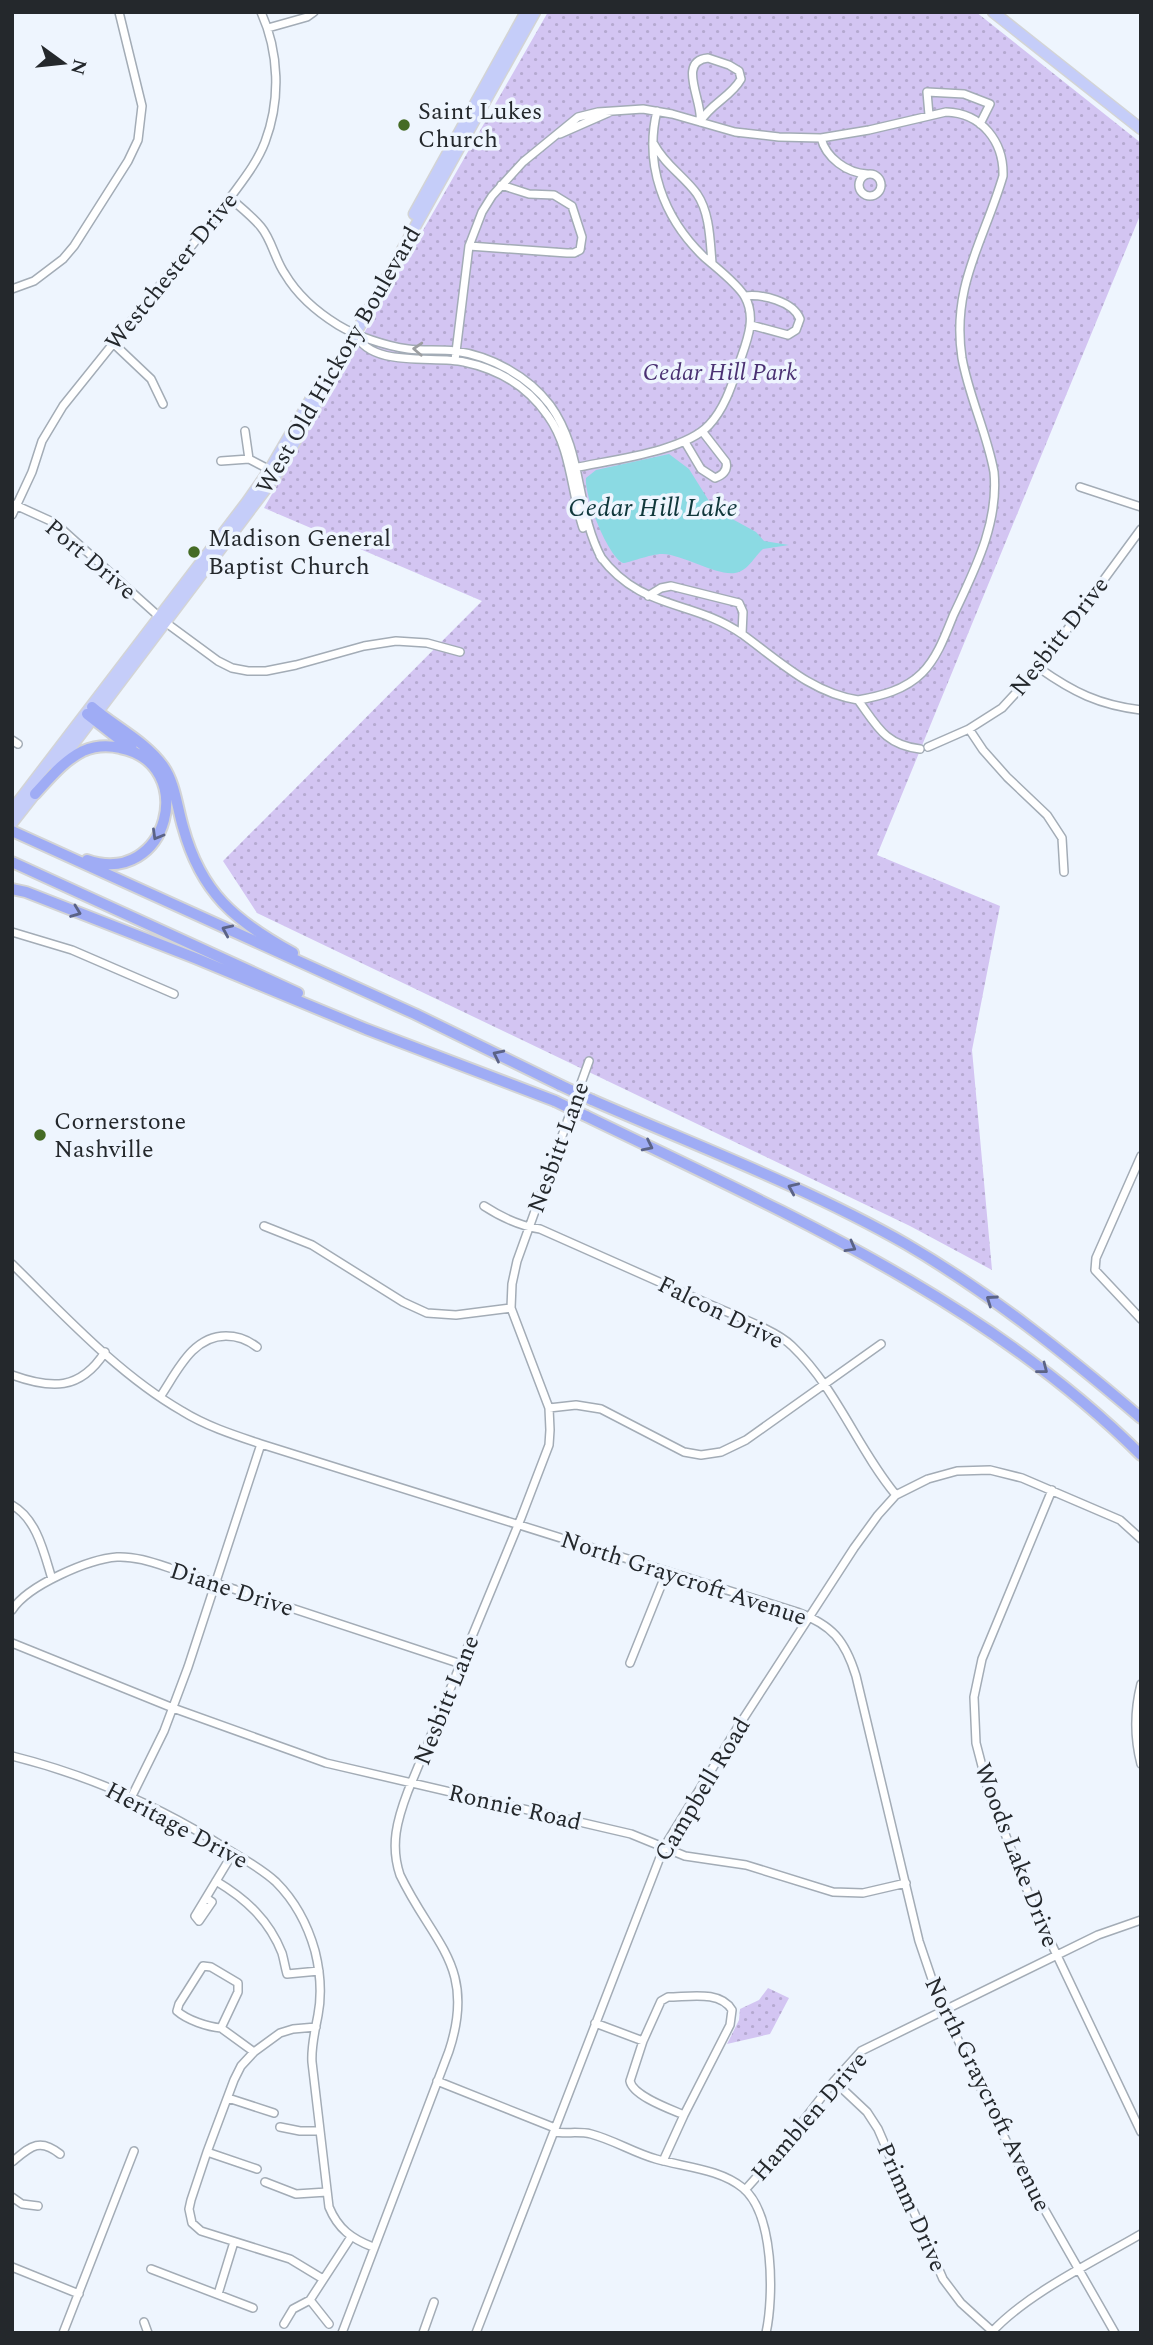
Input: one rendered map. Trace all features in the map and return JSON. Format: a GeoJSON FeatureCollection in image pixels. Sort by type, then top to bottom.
{"type":"FeatureCollection","features":[{"type":"Feature","properties":{"kind":"highway"},"geometry":{"type":"LineString","coordinates":[[17,833],[91,862],[117,864],[135,858],[151,846],[158,836],[163,827],[167,807],[159,776],[146,760],[92,713]]}},
{"type":"Feature","properties":{"kind":"highway"},"geometry":{"type":"LineString","coordinates":[[92,713],[150,752],[163,766],[171,782],[195,862],[225,906],[255,932],[356,988]]}},
{"type":"Feature","properties":{"kind":"highway"},"geometry":{"type":"LineString","coordinates":[[35,794],[60,766],[90,749],[119,748],[134,752],[146,760]]}},
{"type":"Feature","properties":{"kind":"highway"},"geometry":{"type":"LineString","coordinates":[[17,833],[415,1014],[592,1100],[831,1205],[907,1245],[1020,1320],[1141,1418]]}},
{"type":"Feature","properties":{"kind":"highway"},"geometry":{"type":"LineString","coordinates":[[12,862],[406,1043]]}},
{"type":"Feature","properties":{"kind":"highway"},"geometry":{"type":"LineString","coordinates":[[12,889],[26,892],[366,1029],[555,1101],[824,1232],[909,1279],[1028,1357],[1058,1380],[1141,1455]]}},
{"type":"Feature","properties":{"kind":"main road","name":"West Old Hickory Boulevard"},"geometry":{"type":"LineString","coordinates":[[352,332],[526,12]]}},
{"type":"Feature","properties":{"kind":"main road","name":"West Old Hickory Boulevard"},"geometry":{"type":"LineString","coordinates":[[12,822],[18,807],[163,620],[273,471],[535,12]]}},
{"type":"Feature","properties":{"kind":"main road"},"geometry":{"type":"LineString","coordinates":[[993,12],[1141,129]]}},
{"type":"Feature","properties":{"kind":"main road","name":"West Old Hickory Boulevard"},"geometry":{"type":"LineString","coordinates":[[18,807],[35,794],[92,713]]}},
{"type":"Feature","properties":{"kind":"street"},"geometry":{"type":"LineString","coordinates":[[12,289],[34,281],[63,259],[74,246],[128,161],[138,140],[142,106],[120,12]]}},
{"type":"Feature","properties":{"kind":"street","name":"Westchester Drive"},"geometry":{"type":"LineString","coordinates":[[12,515],[14,505],[32,472],[42,441],[55,418],[252,169],[265,142],[272,115],[275,71],[274,50],[261,12]]}},
{"type":"Feature","properties":{"kind":"street"},"geometry":{"type":"LineString","coordinates":[[268,28],[307,17],[314,12]]}},
{"type":"Feature","properties":{"kind":"street"},"geometry":{"type":"LineString","coordinates":[[708,58],[739,71],[741,79],[737,86],[708,110],[700,122],[701,110],[692,73],[699,59],[708,58]]}},
{"type":"Feature","properties":{"kind":"street"},"geometry":{"type":"LineString","coordinates":[[929,115],[927,92],[954,93],[990,104],[980,124]]}},
{"type":"Feature","properties":{"kind":"street"},"geometry":{"type":"LineString","coordinates":[[230,198],[262,228],[284,274],[310,306],[352,332],[359,343],[386,354],[412,359],[456,356],[498,373],[528,394],[553,423],[573,468],[583,529],[602,559],[620,579],[648,596],[707,615],[742,634],[814,686],[838,696],[858,700],[905,685],[921,674],[933,660],[980,557],[990,520],[995,488],[994,472],[966,374],[960,331],[961,300],[966,277],[1003,176],[998,146],[989,131],[980,124],[969,117],[954,113],[929,115],[869,130],[821,138],[751,134],[657,111],[613,110],[548,140],[500,185],[482,212],[469,246],[456,356]]}},
{"type":"Feature","properties":{"kind":"street"},"geometry":{"type":"LineString","coordinates":[[573,468],[685,442],[702,431],[711,423],[727,395],[751,325],[745,296],[690,241],[668,207],[655,176],[652,132],[657,111]]}},
{"type":"Feature","properties":{"kind":"street"},"geometry":{"type":"LineString","coordinates":[[821,138],[827,153],[846,168],[879,179],[879,190],[874,195],[868,195],[860,189],[846,168]]}},
{"type":"Feature","properties":{"kind":"street"},"geometry":{"type":"LineString","coordinates":[[652,141],[663,160],[698,196],[703,206],[712,264]]}},
{"type":"Feature","properties":{"kind":"street"},"geometry":{"type":"LineString","coordinates":[[860,189],[860,179],[869,174]]}},
{"type":"Feature","properties":{"kind":"street"},"geometry":{"type":"LineString","coordinates":[[469,246],[567,253],[580,250],[582,237],[572,206],[554,195],[528,194],[500,185]]}},
{"type":"Feature","properties":{"kind":"street"},"geometry":{"type":"LineString","coordinates":[[745,296],[764,295],[794,309],[800,319],[796,330],[788,335],[751,325]]}},
{"type":"Feature","properties":{"kind":"street"},"geometry":{"type":"LineString","coordinates":[[113,343],[151,379],[163,404]]}},
{"type":"Feature","properties":{"kind":"street"},"geometry":{"type":"LineString","coordinates":[[245,431],[249,459]]}},
{"type":"Feature","properties":{"kind":"street"},"geometry":{"type":"LineString","coordinates":[[685,442],[705,473],[715,478],[720,476],[726,469],[726,461],[702,431]]}},
{"type":"Feature","properties":{"kind":"street"},"geometry":{"type":"LineString","coordinates":[[221,461],[249,459],[273,471]]}},
{"type":"Feature","properties":{"kind":"street"},"geometry":{"type":"LineString","coordinates":[[1080,487],[1141,507]]}},
{"type":"Feature","properties":{"kind":"street","name":"Port Drive"},"geometry":{"type":"LineString","coordinates":[[14,505],[55,523],[163,620]]}},
{"type":"Feature","properties":{"kind":"street","name":"Nesbitt Drive"},"geometry":{"type":"LineString","coordinates":[[858,700],[879,730],[890,741],[905,747],[924,748],[969,729],[1002,708],[1039,668],[1141,529]]}},
{"type":"Feature","properties":{"kind":"street"},"geometry":{"type":"LineString","coordinates":[[648,596],[661,588],[671,586],[739,603],[743,611],[742,634]]}},
{"type":"Feature","properties":{"kind":"street"},"geometry":{"type":"LineString","coordinates":[[163,620],[218,661],[232,668],[248,671],[266,671],[296,665],[364,646],[396,641],[427,643],[460,652]]}},
{"type":"Feature","properties":{"kind":"street"},"geometry":{"type":"LineString","coordinates":[[1039,668],[1068,689],[1087,698],[1141,710]]}},
{"type":"Feature","properties":{"kind":"street"},"geometry":{"type":"LineString","coordinates":[[969,729],[1007,777],[1047,815],[1062,838],[1064,872]]}},
{"type":"Feature","properties":{"kind":"street"},"geometry":{"type":"LineString","coordinates":[[12,932],[72,950],[174,994]]}},
{"type":"Feature","properties":{"kind":"street","name":"Nesbitt Lane"},"geometry":{"type":"LineString","coordinates":[[342,2333],[455,2032],[458,1992],[452,1963],[405,1886],[394,1849],[396,1826],[411,1783],[549,1445],[548,1408],[511,1308],[514,1273],[589,1061]]}},
{"type":"Feature","properties":{"kind":"street"},"geometry":{"type":"LineString","coordinates":[[1141,1156],[1096,1258],[1095,1270],[1141,1319]]}},
{"type":"Feature","properties":{"kind":"street","name":"Falcon Drive"},"geometry":{"type":"LineString","coordinates":[[484,1206],[761,1328],[790,1344],[825,1384],[896,1495]]}},
{"type":"Feature","properties":{"kind":"street"},"geometry":{"type":"LineString","coordinates":[[264,1226],[312,1245],[407,1304],[427,1313],[456,1315],[511,1308]]}},
{"type":"Feature","properties":{"kind":"street","name":"North Graycroft Avenue"},"geometry":{"type":"LineString","coordinates":[[12,1264],[105,1352],[160,1397],[182,1412],[213,1427],[810,1617],[832,1630],[845,1647],[853,1665],[925,1964],[943,2010],[1015,2159],[1115,2333]]}},
{"type":"Feature","properties":{"kind":"street"},"geometry":{"type":"LineString","coordinates":[[160,1397],[189,1354],[202,1342],[214,1337],[232,1336],[251,1342],[257,1347]]}},
{"type":"Feature","properties":{"kind":"street"},"geometry":{"type":"LineString","coordinates":[[548,1408],[576,1405],[601,1409],[679,1450],[706,1455],[737,1446],[881,1344]]}},
{"type":"Feature","properties":{"kind":"street"},"geometry":{"type":"LineString","coordinates":[[12,1375],[42,1384],[61,1384],[79,1378],[89,1371],[105,1352]]}},
{"type":"Feature","properties":{"kind":"street"},"geometry":{"type":"LineString","coordinates":[[131,1798],[173,1708],[217,1584],[261,1444]]}},
{"type":"Feature","properties":{"kind":"street","name":"Campbell Road"},"geometry":{"type":"LineString","coordinates":[[476,2333],[664,1847],[716,1761],[869,1525],[896,1495],[919,1483],[945,1474],[979,1470],[1010,1474],[1052,1490],[1120,1520],[1141,1539]]}},
{"type":"Feature","properties":{"kind":"street","name":"Woods Lake Drive"},"geometry":{"type":"LineString","coordinates":[[1052,1490],[986,1647],[974,1697],[976,1743],[989,1793],[1033,1905],[1141,2132]]}},
{"type":"Feature","properties":{"kind":"street"},"geometry":{"type":"LineString","coordinates":[[12,1504],[20,1509],[31,1524],[52,1578]]}},
{"type":"Feature","properties":{"kind":"street","name":"Diane Drive"},"geometry":{"type":"LineString","coordinates":[[12,1610],[26,1593],[52,1578],[107,1559],[132,1558],[460,1664]]}},
{"type":"Feature","properties":{"kind":"street"},"geometry":{"type":"LineString","coordinates":[[630,1663],[667,1571]]}},
{"type":"Feature","properties":{"kind":"street","name":"Ronnie Road"},"geometry":{"type":"LineString","coordinates":[[12,1643],[173,1708],[326,1763],[631,1834],[669,1851],[699,1860],[746,1865],[833,1892],[863,1893],[906,1883]]}},
{"type":"Feature","properties":{"kind":"street"},"geometry":{"type":"LineString","coordinates":[[1141,1684],[1135,1715],[1141,1764]]}},
{"type":"Feature","properties":{"kind":"street","name":"Heritage Drive"},"geometry":{"type":"LineString","coordinates":[[12,1756],[67,1772],[173,1818],[269,1876],[290,1899],[311,1938],[319,1971],[320,1999],[312,2062],[332,2216],[351,2237],[373,2247]]}},
{"type":"Feature","properties":{"kind":"street"},"geometry":{"type":"LineString","coordinates":[[206,1898],[233,1853]]}},
{"type":"Feature","properties":{"kind":"street"},"geometry":{"type":"LineString","coordinates":[[216,1881],[244,1899],[263,1919],[281,1951],[286,1972],[290,1975],[319,1971]]}},
{"type":"Feature","properties":{"kind":"street","name":"Hamblen Drive"},"geometry":{"type":"LineString","coordinates":[[745,2190],[861,2051],[1098,1935],[1141,1920]]}},
{"type":"Feature","properties":{"kind":"street"},"geometry":{"type":"LineString","coordinates":[[221,2028],[238,1992],[238,1983],[211,1967],[203,1966],[177,2011],[221,2028],[254,2052]]}},
{"type":"Feature","properties":{"kind":"street"},"geometry":{"type":"LineString","coordinates":[[663,2161],[733,2018],[732,2010],[722,1999],[668,1997],[661,2001],[643,2041],[630,2081],[631,2086],[638,2093],[684,2115]]}},
{"type":"Feature","properties":{"kind":"street"},"geometry":{"type":"LineString","coordinates":[[596,2023],[643,2041]]}},
{"type":"Feature","properties":{"kind":"street"},"geometry":{"type":"LineString","coordinates":[[316,2027],[280,2033],[254,2052],[241,2066],[207,2152],[189,2209],[192,2223],[201,2231],[290,2259],[323,2279]]}},
{"type":"Feature","properties":{"kind":"street"},"geometry":{"type":"LineString","coordinates":[[437,2081],[554,2130],[588,2133],[644,2156],[708,2172],[745,2190],[762,2221],[768,2245],[770,2295],[766,2333]]}},
{"type":"Feature","properties":{"kind":"street","name":"Primm Drive"},"geometry":{"type":"LineString","coordinates":[[834,2081],[867,2112],[878,2129],[943,2279],[961,2303],[992,2332]]}},
{"type":"Feature","properties":{"kind":"street"},"geometry":{"type":"LineString","coordinates":[[228,2098],[274,2113]]}},
{"type":"Feature","properties":{"kind":"street"},"geometry":{"type":"LineString","coordinates":[[280,2127],[300,2132],[320,2131]]}},
{"type":"Feature","properties":{"kind":"street"},"geometry":{"type":"LineString","coordinates":[[12,2162],[35,2145],[52,2148],[60,2154]]}},
{"type":"Feature","properties":{"kind":"street"},"geometry":{"type":"LineString","coordinates":[[63,2333],[134,2151]]}},
{"type":"Feature","properties":{"kind":"street"},"geometry":{"type":"LineString","coordinates":[[207,2152],[257,2169]]}},
{"type":"Feature","properties":{"kind":"street"},"geometry":{"type":"LineString","coordinates":[[265,2182],[296,2194],[327,2192]]}},
{"type":"Feature","properties":{"kind":"street"},"geometry":{"type":"LineString","coordinates":[[12,2197],[22,2204],[38,2206]]}},
{"type":"Feature","properties":{"kind":"street"},"geometry":{"type":"LineString","coordinates":[[992,2332],[1027,2303],[1141,2234]]}},
{"type":"Feature","properties":{"kind":"street"},"geometry":{"type":"LineString","coordinates":[[284,2324],[293,2309],[310,2300],[351,2237]]}},
{"type":"Feature","properties":{"kind":"street"},"geometry":{"type":"LineString","coordinates":[[218,2294],[234,2242]]}},
{"type":"Feature","properties":{"kind":"street"},"geometry":{"type":"LineString","coordinates":[[12,2267],[79,2294]]}},
{"type":"Feature","properties":{"kind":"street"},"geometry":{"type":"LineString","coordinates":[[151,2269],[253,2308]]}},
{"type":"Feature","properties":{"kind":"street"},"geometry":{"type":"LineString","coordinates":[[310,2300],[329,2324]]}},
{"type":"Feature","properties":{"kind":"street"},"geometry":{"type":"LineString","coordinates":[[424,2333],[434,2302]]}},
{"type":"Feature","properties":{"kind":"street"},"geometry":{"type":"LineString","coordinates":[[144,2322],[148,2333]]}},
{"type":"Feature","properties":{"kind":"green space","name":"Cedar Hill Park"},"geometry":{"type":"Polygon","coordinates":[[[548,12],[976,12],[1141,143],[1141,213],[877,855],[1000,906],[972,1050],[992,1270],[910,1226],[257,913],[223,861],[482,601],[264,508],[548,12]]]}},
{"type":"Feature","properties":{"kind":"green space"},"geometry":{"type":"Polygon","coordinates":[[[768,1988],[789,1998],[770,2034],[727,2044],[739,2020],[740,2009],[759,2000],[768,1988]]]}},
{"type":"Feature","properties":{"kind":"water","name":"Cedar Hill Lake"},"geometry":{"type":"Polygon","coordinates":[[[669,454],[689,469],[714,509],[756,532],[764,541],[789,545],[763,549],[747,567],[735,573],[719,571],[663,554],[623,563],[611,550],[598,525],[586,487],[586,478],[596,470],[669,454]]]}},
{"type":"Feature","properties":{"kind":"place","name":"Saint Lukes Church"},"geometry":{"type":"Point","coordinates":[404,125]}},
{"type":"Feature","properties":{"kind":"place","name":"Madison General Baptist Church"},"geometry":{"type":"Point","coordinates":[194,552]}},
{"type":"Feature","properties":{"kind":"place","name":"Cornerstone Nashville"},"geometry":{"type":"Point","coordinates":[40,1135]}}]}
